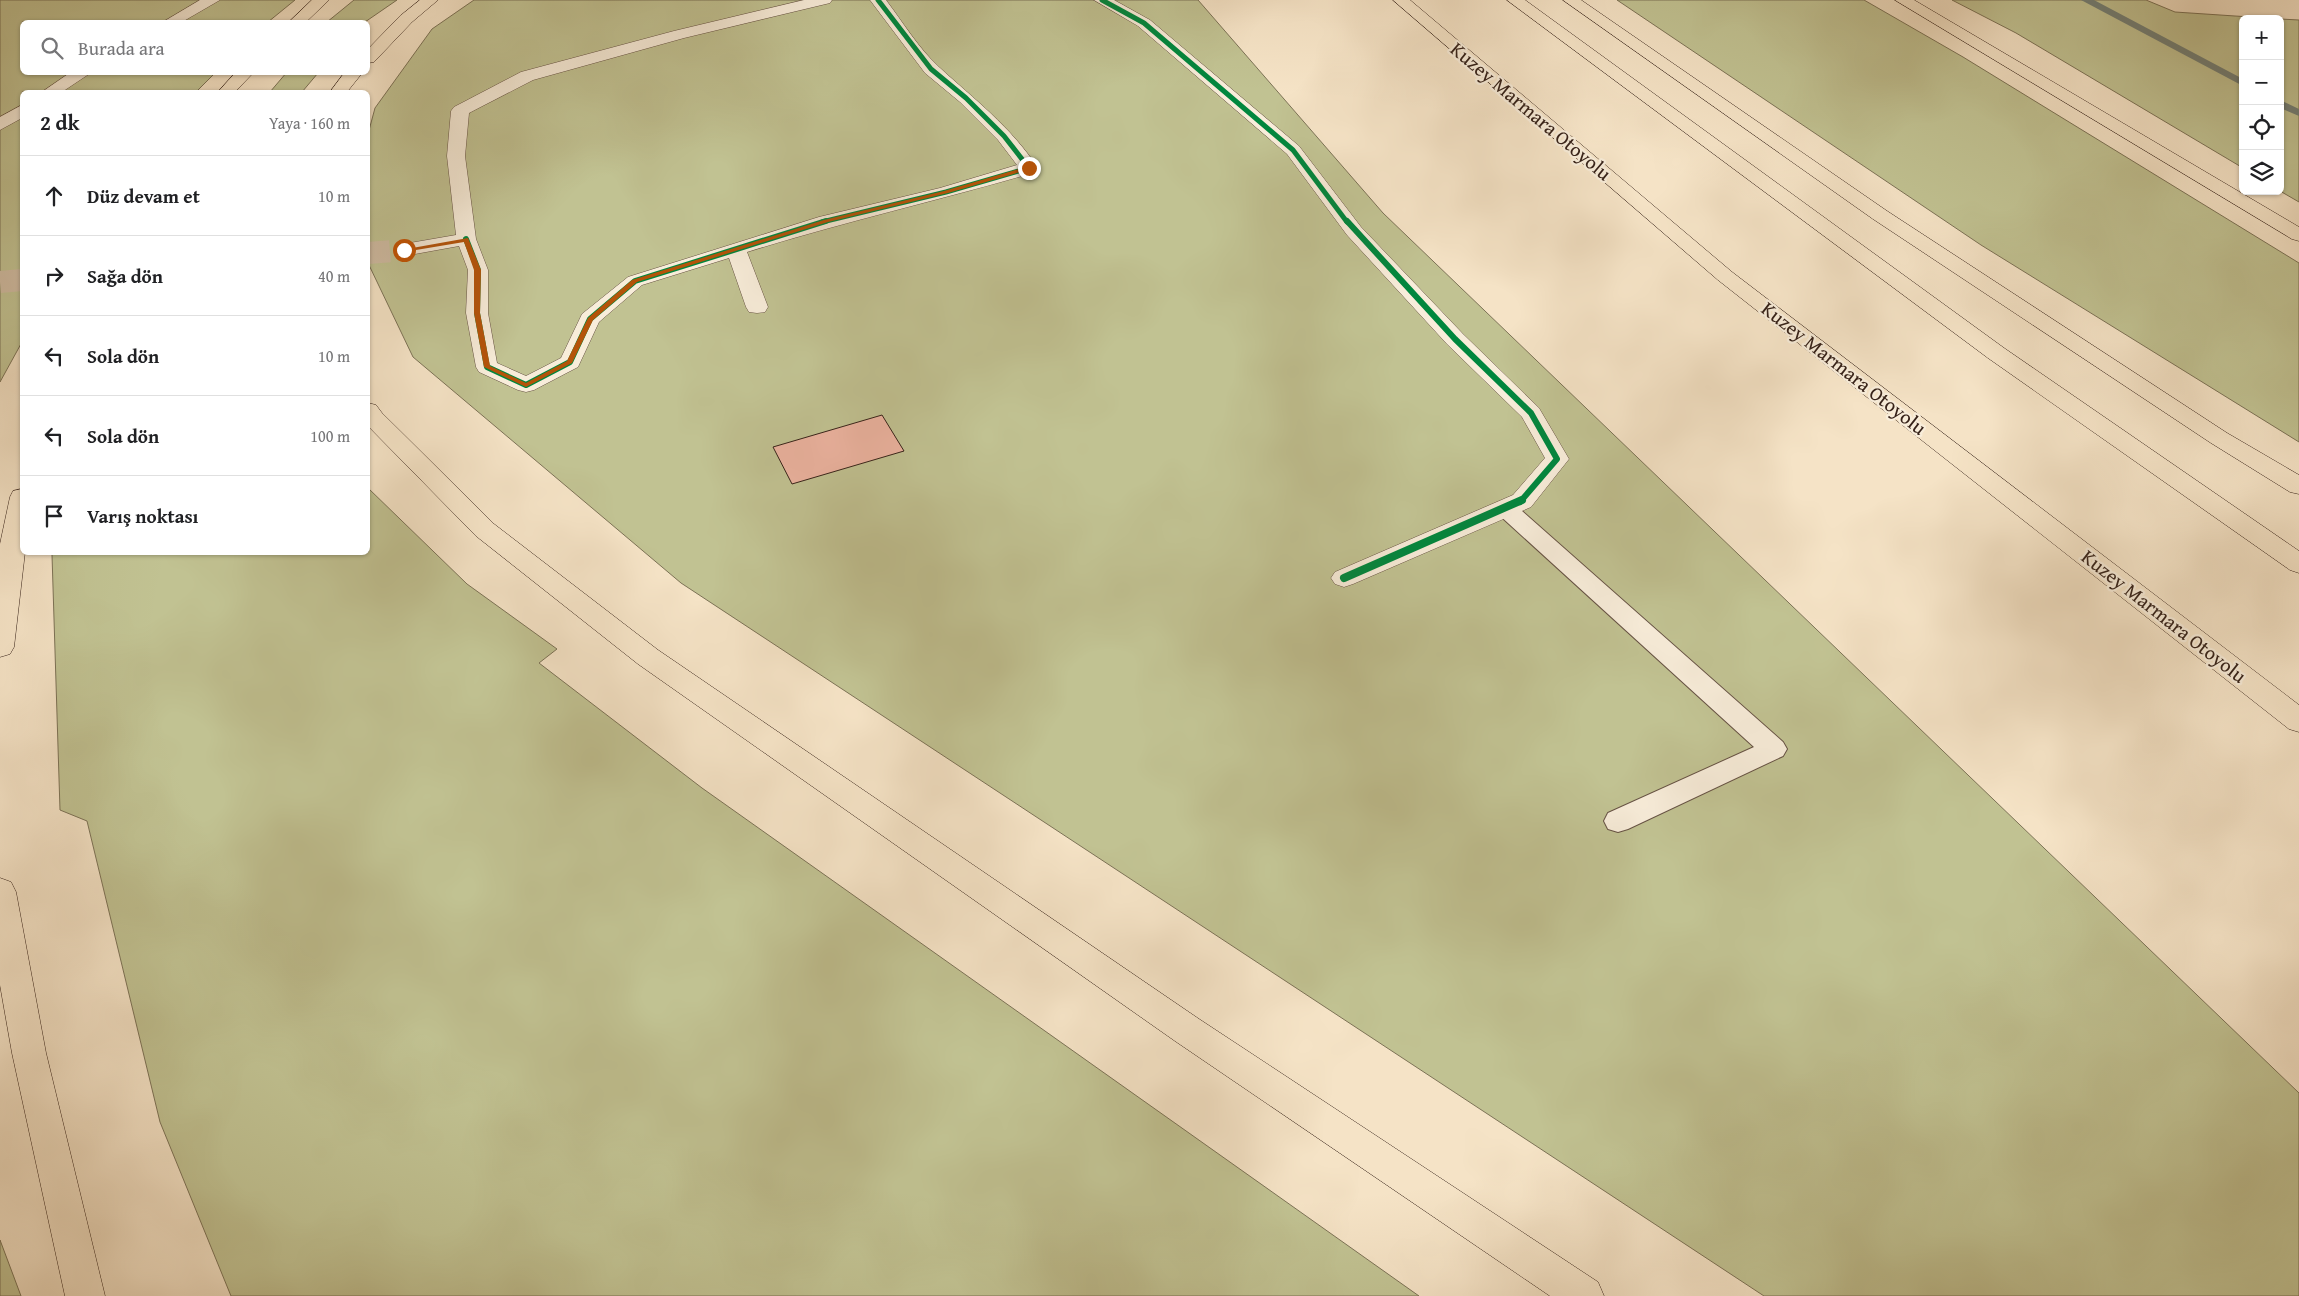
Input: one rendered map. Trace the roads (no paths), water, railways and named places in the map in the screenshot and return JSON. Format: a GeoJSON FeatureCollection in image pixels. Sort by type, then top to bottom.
{"type":"FeatureCollection","features":[{"type":"Feature","properties":{"kind":"highway"},"geometry":{"type":"LineString","coordinates":[[299,20],[321,0]]}},
{"type":"Feature","properties":{"kind":"highway"},"geometry":{"type":"LineString","coordinates":[[370,56],[406,19],[430,0]]}},
{"type":"Feature","properties":{"kind":"highway","name":"Kuzey Marmara Otoyolu"},"geometry":{"type":"LineString","coordinates":[[1402,0],[1725,276],[2299,721]]}},
{"type":"Feature","properties":{"kind":"highway"},"geometry":{"type":"LineString","coordinates":[[1515,0],[1996,354],[2299,564]]}},
{"type":"Feature","properties":{"kind":"highway"},"geometry":{"type":"LineString","coordinates":[[1571,0],[1880,215],[2219,438],[2299,486]]}},
{"type":"Feature","properties":{"kind":"highway"},"geometry":{"type":"LineString","coordinates":[[1903,0],[2299,235]]}},
{"type":"Feature","properties":{"kind":"highway"},"geometry":{"type":"LineString","coordinates":[[228,90],[243,75]]}},
{"type":"Feature","properties":{"kind":"highway"},"geometry":{"type":"LineString","coordinates":[[340,90],[352,75]]}},
{"type":"Feature","properties":{"kind":"highway"},"geometry":{"type":"LineString","coordinates":[[370,413],[485,530],[648,656],[1186,1030],[1584,1296]]}},
{"type":"Feature","properties":{"kind":"highway"},"geometry":{"type":"LineString","coordinates":[[0,647],[14,534],[20,506]]}},
{"type":"Feature","properties":{"kind":"highway"},"geometry":{"type":"LineString","coordinates":[[0,892],[29,1053],[85,1296]]}},
{"type":"Feature","properties":{"kind":"street"},"geometry":{"type":"LineString","coordinates":[[175,20],[212,0]]}},
{"type":"Feature","properties":{"kind":"street"},"geometry":{"type":"LineString","coordinates":[[824,0],[680,34],[527,76],[460,111],[456,156],[466,239],[478,270],[477,313],[487,367],[526,385],[570,362],[590,319],[634,281],[826,221],[946,192],[1029,168],[1004,136],[966,98],[931,69],[878,0]]}},
{"type":"Feature","properties":{"kind":"street"},"geometry":{"type":"LineString","coordinates":[[1102,0],[1144,23],[1293,150],[1354,231],[1455,339],[1531,412],[1557,459],[1522,501],[1344,578]]}},
{"type":"Feature","properties":{"kind":"street"},"geometry":{"type":"LineString","coordinates":[[54,90],[79,75]]}},
{"type":"Feature","properties":{"kind":"street"},"geometry":{"type":"LineString","coordinates":[[0,125],[20,111]]}},
{"type":"Feature","properties":{"kind":"street"},"geometry":{"type":"LineString","coordinates":[[404,250],[466,239]]}},
{"type":"Feature","properties":{"kind":"street"},"geometry":{"type":"LineString","coordinates":[[736,249],[757,307]]}},
{"type":"Feature","properties":{"kind":"lane"},"geometry":{"type":"LineString","coordinates":[[1505,508],[1774,748],[1618,821]]}},
{"type":"Feature","properties":{"kind":"waterway"},"geometry":{"type":"LineString","coordinates":[[2086,0],[2239,81]]}},
{"type":"Feature","properties":{"kind":"waterway"},"geometry":{"type":"LineString","coordinates":[[2284,105],[2299,113]]}},
{"type":"Feature","properties":{"kind":"tunnel"},"geometry":{"type":"LineString","coordinates":[[370,253],[404,250]]}},
{"type":"Feature","properties":{"kind":"tunnel"},"geometry":{"type":"LineString","coordinates":[[0,282],[20,280]]}}]}
